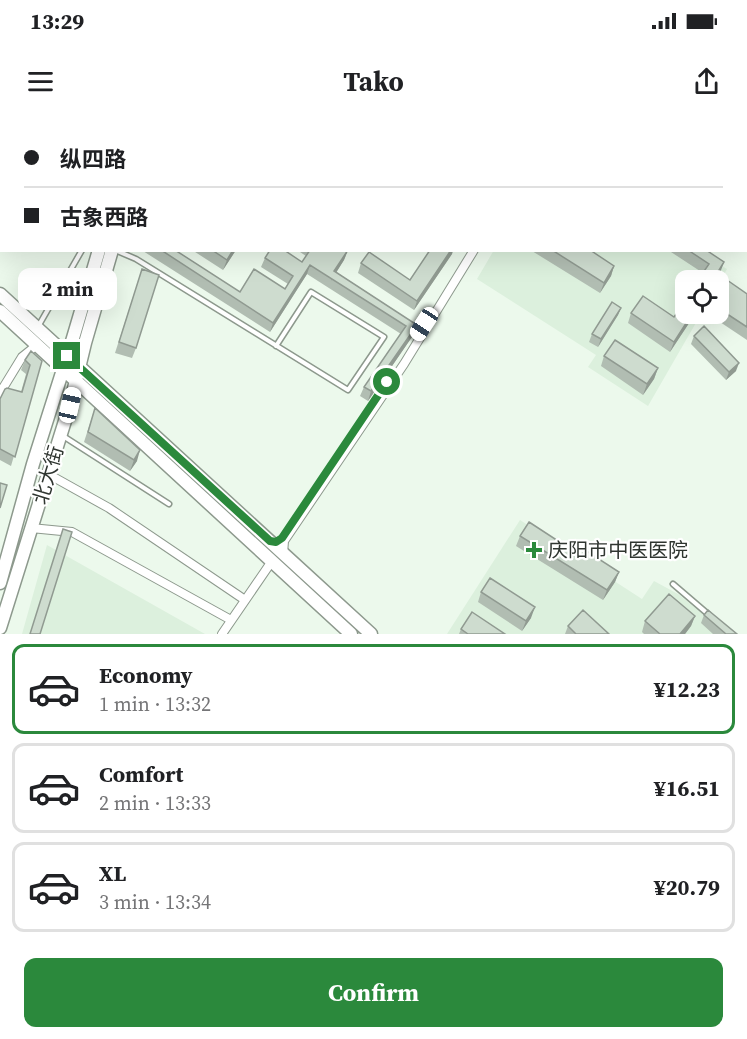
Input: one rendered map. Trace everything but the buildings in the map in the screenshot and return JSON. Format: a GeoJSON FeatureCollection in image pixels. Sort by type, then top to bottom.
{"type":"FeatureCollection","features":[{"type":"Feature","properties":{"kind":"main road","name":"北大街"},"geometry":{"type":"LineString","coordinates":[[0,583],[33,464],[98,252]]}},
{"type":"Feature","properties":{"kind":"main road","name":"北大街"},"geometry":{"type":"LineString","coordinates":[[0,628],[113,252]]}},
{"type":"Feature","properties":{"kind":"main road"},"geometry":{"type":"LineString","coordinates":[[0,294],[370,634]]}},
{"type":"Feature","properties":{"kind":"main road"},"geometry":{"type":"LineString","coordinates":[[0,311],[351,634]]}},
{"type":"Feature","properties":{"kind":"street"},"geometry":{"type":"LineString","coordinates":[[270,541],[276,542],[282,538],[400,362],[468,252]]}},
{"type":"Feature","properties":{"kind":"street"},"geometry":{"type":"LineString","coordinates":[[283,554],[284,541],[404,364],[473,252]]}},
{"type":"Feature","properties":{"kind":"street"},"geometry":{"type":"LineString","coordinates":[[0,393],[22,357],[37,345]]}},
{"type":"Feature","properties":{"kind":"street"},"geometry":{"type":"LineString","coordinates":[[48,474],[108,508],[245,600]]}},
{"type":"Feature","properties":{"kind":"street"},"geometry":{"type":"LineString","coordinates":[[31,528],[72,532],[231,620]]}},
{"type":"Feature","properties":{"kind":"street"},"geometry":{"type":"LineString","coordinates":[[222,634],[272,561]]}},
{"type":"Feature","properties":{"kind":"lane"},"geometry":{"type":"LineString","coordinates":[[36,327],[44,318],[81,252]]}},
{"type":"Feature","properties":{"kind":"lane"},"geometry":{"type":"LineString","coordinates":[[119,252],[136,259],[348,390],[384,337],[311,292],[276,345]]}},
{"type":"Feature","properties":{"kind":"lane"},"geometry":{"type":"LineString","coordinates":[[60,434],[169,504]]}},
{"type":"Feature","properties":{"kind":"lane"},"geometry":{"type":"LineString","coordinates":[[673,584],[715,620]]}},
{"type":"Feature","properties":{"kind":"shaded area"},"geometry":{"type":"Polygon","coordinates":[[[493,252],[699,252],[727,269],[675,270],[675,324],[695,324],[648,406],[588,367],[596,355],[477,279],[493,252]]]}},
{"type":"Feature","properties":{"kind":"shaded area","name":"庆阳市中医医院"},"geometry":{"type":"Polygon","coordinates":[[[520,520],[642,599],[654,581],[678,594],[728,634],[447,634],[520,520]]]}},
{"type":"Feature","properties":{"kind":"shaded area"},"geometry":{"type":"Polygon","coordinates":[[[47,545],[205,634],[22,634],[47,545]]]}},
{"type":"Feature","properties":{"kind":"place","name":"庆阳市中医医院"},"geometry":{"type":"Point","coordinates":[534,550]}},
{"type":"Feature","properties":{"kind":"route"},"geometry":{"type":"LineString","coordinates":[[67,356],[273,542],[282,538],[387,382]]}}]}
